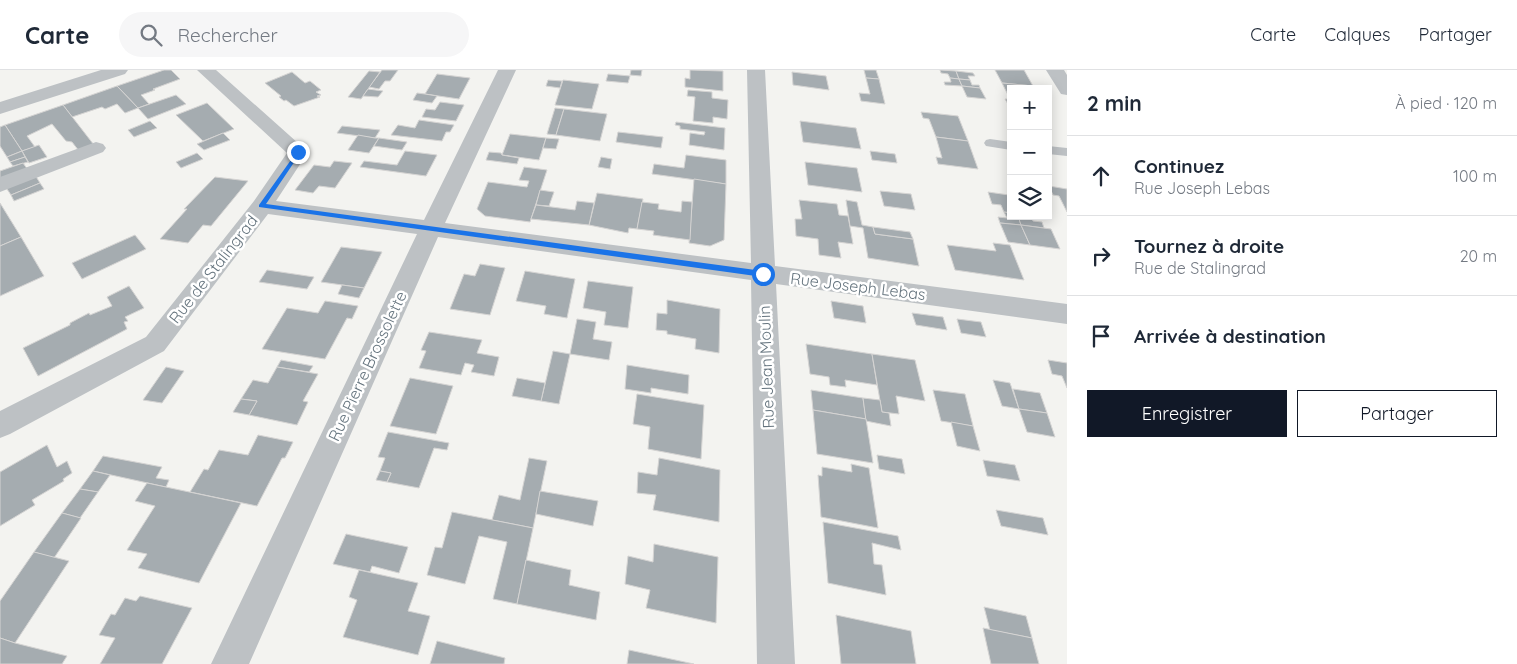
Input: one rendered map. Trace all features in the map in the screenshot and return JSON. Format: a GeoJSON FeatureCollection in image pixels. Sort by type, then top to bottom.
{"type":"FeatureCollection","features":[{"type":"Feature","properties":{"kind":"street"},"geometry":{"type":"LineString","coordinates":[[0,108],[119,70]]}},
{"type":"Feature","properties":{"kind":"street","name":"Rue de Stalingrad"},"geometry":{"type":"LineString","coordinates":[[0,425],[155,344],[262,206],[298,152],[206,70]]}},
{"type":"Feature","properties":{"kind":"street","name":"Rue Pierre Brossolette"},"geometry":{"type":"LineString","coordinates":[[230,664],[431,228],[507,70]]}},
{"type":"Feature","properties":{"kind":"street","name":"Rue Jean Moulin"},"geometry":{"type":"LineString","coordinates":[[756,70],[776,664]]}},
{"type":"Feature","properties":{"kind":"street"},"geometry":{"type":"LineString","coordinates":[[1055,70],[1067,90]]}},
{"type":"Feature","properties":{"kind":"street"},"geometry":{"type":"LineString","coordinates":[[0,185],[96,148]]}},
{"type":"Feature","properties":{"kind":"street","name":"Rue Joseph Lebas"},"geometry":{"type":"LineString","coordinates":[[262,206],[1067,314]]}},
{"type":"Feature","properties":{"kind":"lane"},"geometry":{"type":"LineString","coordinates":[[990,143],[1007,145]]}},
{"type":"Feature","properties":{"kind":"lane"},"geometry":{"type":"LineString","coordinates":[[1052,150],[1067,152]]}},
{"type":"Feature","properties":{"kind":"building"},"geometry":{"type":"Polygon","coordinates":[[[164,70],[171,70],[180,79],[141,95],[149,104],[138,108],[117,86],[164,70]]]}},
{"type":"Feature","properties":{"kind":"building"},"geometry":{"type":"Polygon","coordinates":[[[382,70],[398,70],[390,81],[385,81],[379,89],[369,87],[382,70]]]}},
{"type":"Feature","properties":{"kind":"building"},"geometry":{"type":"Polygon","coordinates":[[[631,70],[642,70],[641,76],[630,75],[631,70]]]}},
{"type":"Feature","properties":{"kind":"building"},"geometry":{"type":"Polygon","coordinates":[[[690,70],[723,71],[723,91],[685,87],[685,78],[690,79],[690,70]]]}},
{"type":"Feature","properties":{"kind":"building"},"geometry":{"type":"Polygon","coordinates":[[[864,70],[876,70],[879,79],[866,78],[864,70]]]}},
{"type":"Feature","properties":{"kind":"building"},"geometry":{"type":"Polygon","coordinates":[[[940,70],[956,71],[959,79],[950,78],[948,74],[941,73],[940,70]]]}},
{"type":"Feature","properties":{"kind":"building"},"geometry":{"type":"Polygon","coordinates":[[[995,70],[1024,70],[1032,85],[1023,85],[1002,83],[995,70]]]}},
{"type":"Feature","properties":{"kind":"building"},"geometry":{"type":"Polygon","coordinates":[[[369,71],[380,72],[361,99],[348,97],[369,71]]]}},
{"type":"Feature","properties":{"kind":"building"},"geometry":{"type":"Polygon","coordinates":[[[956,71],[973,73],[975,76],[968,76],[970,80],[959,79],[956,71]]]}},
{"type":"Feature","properties":{"kind":"building"},"geometry":{"type":"Polygon","coordinates":[[[292,72],[305,83],[310,81],[321,90],[316,92],[321,95],[317,96],[320,97],[294,106],[286,100],[284,101],[279,97],[281,96],[265,83],[292,72]]]}},
{"type":"Feature","properties":{"kind":"building"},"geometry":{"type":"Polygon","coordinates":[[[792,72],[826,76],[829,90],[793,85],[792,72]]]}},
{"type":"Feature","properties":{"kind":"building"},"geometry":{"type":"Polygon","coordinates":[[[437,74],[470,78],[459,99],[425,94],[437,74]]]}},
{"type":"Feature","properties":{"kind":"building"},"geometry":{"type":"Polygon","coordinates":[[[608,74],[630,76],[628,83],[606,81],[608,74]]]}},
{"type":"Feature","properties":{"kind":"building"},"geometry":{"type":"Polygon","coordinates":[[[866,78],[879,79],[885,104],[861,101],[859,93],[870,94],[866,78]]]}},
{"type":"Feature","properties":{"kind":"building"},"geometry":{"type":"Polygon","coordinates":[[[950,78],[959,79],[962,86],[945,85],[944,82],[951,82],[950,78]]]}},
{"type":"Feature","properties":{"kind":"building"},"geometry":{"type":"Polygon","coordinates":[[[959,79],[970,80],[972,85],[979,85],[980,88],[962,86],[959,79]]]}},
{"type":"Feature","properties":{"kind":"building"},"geometry":{"type":"Polygon","coordinates":[[[548,80],[562,81],[560,88],[546,86],[548,80]]]}},
{"type":"Feature","properties":{"kind":"building"},"geometry":{"type":"Polygon","coordinates":[[[563,80],[599,84],[592,109],[555,105],[563,80]]]}},
{"type":"Feature","properties":{"kind":"building"},"geometry":{"type":"Polygon","coordinates":[[[1002,83],[1023,85],[1007,85],[1007,93],[1002,83]]]}},
{"type":"Feature","properties":{"kind":"building"},"geometry":{"type":"Polygon","coordinates":[[[117,86],[138,108],[125,113],[117,104],[72,117],[63,105],[117,86]]]}},
{"type":"Feature","properties":{"kind":"building"},"geometry":{"type":"Polygon","coordinates":[[[962,86],[980,88],[986,99],[967,97],[962,86]]]}},
{"type":"Feature","properties":{"kind":"building"},"geometry":{"type":"Polygon","coordinates":[[[368,89],[383,91],[378,97],[363,96],[368,89]]]}},
{"type":"Feature","properties":{"kind":"building"},"geometry":{"type":"Polygon","coordinates":[[[688,90],[712,92],[712,98],[728,100],[727,119],[713,117],[713,123],[693,121],[695,97],[687,96],[688,90]]]}},
{"type":"Feature","properties":{"kind":"building"},"geometry":{"type":"Polygon","coordinates":[[[417,93],[437,96],[432,103],[413,100],[417,93]]]}},
{"type":"Feature","properties":{"kind":"building"},"geometry":{"type":"Polygon","coordinates":[[[176,95],[186,104],[148,119],[138,108],[176,95]]]}},
{"type":"Feature","properties":{"kind":"building"},"geometry":{"type":"Polygon","coordinates":[[[440,102],[464,105],[456,121],[422,117],[426,109],[435,110],[440,102]]]}},
{"type":"Feature","properties":{"kind":"building"},"geometry":{"type":"Polygon","coordinates":[[[207,103],[234,129],[203,141],[176,115],[207,103]]]}},
{"type":"Feature","properties":{"kind":"building"},"geometry":{"type":"Polygon","coordinates":[[[63,105],[94,145],[79,151],[72,142],[66,141],[52,124],[27,136],[35,147],[22,151],[5,125],[63,105]]]}},
{"type":"Feature","properties":{"kind":"building"},"geometry":{"type":"Polygon","coordinates":[[[555,108],[564,109],[556,135],[547,134],[555,108]]]}},
{"type":"Feature","properties":{"kind":"building"},"geometry":{"type":"Polygon","coordinates":[[[564,109],[607,114],[600,141],[556,135],[564,109]]]}},
{"type":"Feature","properties":{"kind":"building"},"geometry":{"type":"Polygon","coordinates":[[[921,112],[958,116],[968,141],[936,137],[929,119],[923,118],[921,112]]]}},
{"type":"Feature","properties":{"kind":"building"},"geometry":{"type":"Polygon","coordinates":[[[419,120],[454,125],[450,132],[446,132],[442,141],[391,135],[398,125],[415,128],[419,120]]]}},
{"type":"Feature","properties":{"kind":"building"},"geometry":{"type":"Polygon","coordinates":[[[150,121],[157,128],[134,137],[128,130],[150,121]]]}},
{"type":"Feature","properties":{"kind":"building"},"geometry":{"type":"Polygon","coordinates":[[[800,121],[856,128],[861,149],[803,142],[800,121]]]}},
{"type":"Feature","properties":{"kind":"building"},"geometry":{"type":"Polygon","coordinates":[[[676,122],[725,128],[724,150],[689,145],[690,133],[704,135],[705,132],[680,129],[680,126],[675,125],[676,122]]]}},
{"type":"Feature","properties":{"kind":"building"},"geometry":{"type":"Polygon","coordinates":[[[5,125],[22,151],[7,157],[0,146],[0,127],[5,125]]]}},
{"type":"Feature","properties":{"kind":"building"},"geometry":{"type":"Polygon","coordinates":[[[342,126],[380,130],[375,138],[337,133],[342,126]]]}},
{"type":"Feature","properties":{"kind":"building"},"geometry":{"type":"Polygon","coordinates":[[[618,132],[663,137],[661,148],[616,142],[618,132]]]}},
{"type":"Feature","properties":{"kind":"building"},"geometry":{"type":"Polygon","coordinates":[[[223,133],[230,140],[204,150],[197,144],[223,133]]]}},
{"type":"Feature","properties":{"kind":"building"},"geometry":{"type":"Polygon","coordinates":[[[510,134],[546,138],[539,160],[502,155],[510,134]]]}},
{"type":"Feature","properties":{"kind":"building"},"geometry":{"type":"Polygon","coordinates":[[[358,135],[379,138],[369,153],[348,150],[358,135]]]}},
{"type":"Feature","properties":{"kind":"building"},"geometry":{"type":"Polygon","coordinates":[[[936,137],[968,141],[978,169],[938,164],[936,157],[942,158],[936,137]]]}},
{"type":"Feature","properties":{"kind":"building"},"geometry":{"type":"Polygon","coordinates":[[[379,138],[407,142],[402,150],[374,146],[379,138]]]}},
{"type":"Feature","properties":{"kind":"building"},"geometry":{"type":"Polygon","coordinates":[[[546,138],[559,139],[556,149],[543,148],[546,138]]]}},
{"type":"Feature","properties":{"kind":"building"},"geometry":{"type":"Polygon","coordinates":[[[39,145],[47,157],[29,163],[22,151],[39,145]]]}},
{"type":"Feature","properties":{"kind":"building"},"geometry":{"type":"Polygon","coordinates":[[[22,151],[25,157],[10,162],[7,157],[22,151]]]}},
{"type":"Feature","properties":{"kind":"building"},"geometry":{"type":"Polygon","coordinates":[[[405,151],[437,155],[426,176],[360,167],[364,161],[397,165],[405,151]]]}},
{"type":"Feature","properties":{"kind":"building"},"geometry":{"type":"Polygon","coordinates":[[[870,151],[895,154],[897,163],[872,160],[870,151]]]}},
{"type":"Feature","properties":{"kind":"building"},"geometry":{"type":"Polygon","coordinates":[[[489,152],[519,158],[517,164],[486,160],[489,152]]]}},
{"type":"Feature","properties":{"kind":"building"},"geometry":{"type":"Polygon","coordinates":[[[197,153],[203,159],[181,168],[176,162],[197,153]]]}},
{"type":"Feature","properties":{"kind":"building"},"geometry":{"type":"Polygon","coordinates":[[[686,155],[726,160],[726,184],[652,174],[654,164],[684,168],[686,155]]]}},
{"type":"Feature","properties":{"kind":"building"},"geometry":{"type":"Polygon","coordinates":[[[25,157],[28,162],[13,166],[10,162],[25,157]]]}},
{"type":"Feature","properties":{"kind":"building"},"geometry":{"type":"Polygon","coordinates":[[[601,157],[612,159],[610,169],[598,167],[601,157]]]}},
{"type":"Feature","properties":{"kind":"building"},"geometry":{"type":"Polygon","coordinates":[[[334,161],[352,163],[335,188],[319,186],[313,193],[295,190],[314,165],[330,167],[334,161]]]}},
{"type":"Feature","properties":{"kind":"building"},"geometry":{"type":"Polygon","coordinates":[[[805,162],[857,168],[862,192],[808,185],[805,162]]]}},
{"type":"Feature","properties":{"kind":"building"},"geometry":{"type":"Polygon","coordinates":[[[23,163],[28,170],[0,180],[0,171],[23,163]]]}},
{"type":"Feature","properties":{"kind":"building"},"geometry":{"type":"Polygon","coordinates":[[[524,167],[547,170],[530,222],[485,216],[477,209],[488,182],[527,187],[529,181],[519,180],[524,167]]]}},
{"type":"Feature","properties":{"kind":"building"},"geometry":{"type":"Polygon","coordinates":[[[35,175],[40,183],[11,195],[5,186],[35,175]]]}},
{"type":"Feature","properties":{"kind":"building"},"geometry":{"type":"Polygon","coordinates":[[[215,177],[248,181],[211,226],[203,225],[188,243],[160,239],[187,209],[184,209],[215,177]]]}},
{"type":"Feature","properties":{"kind":"building"},"geometry":{"type":"Polygon","coordinates":[[[694,179],[726,184],[724,240],[710,246],[689,243],[694,179]]]}},
{"type":"Feature","properties":{"kind":"building"},"geometry":{"type":"Polygon","coordinates":[[[40,183],[44,189],[14,201],[11,195],[40,183]]]}},
{"type":"Feature","properties":{"kind":"building"},"geometry":{"type":"Polygon","coordinates":[[[1052,186],[1067,189],[1067,212],[1059,196],[1053,195],[1052,186]]]}},
{"type":"Feature","properties":{"kind":"building"},"geometry":{"type":"Polygon","coordinates":[[[540,190],[554,192],[549,206],[536,205],[540,190]]]}},
{"type":"Feature","properties":{"kind":"building"},"geometry":{"type":"Polygon","coordinates":[[[880,191],[911,194],[915,210],[884,206],[880,191]]]}},
{"type":"Feature","properties":{"kind":"building"},"geometry":{"type":"Polygon","coordinates":[[[988,192],[1007,195],[1007,212],[1004,212],[1001,205],[992,204],[988,192]]]}},
{"type":"Feature","properties":{"kind":"building"},"geometry":{"type":"Polygon","coordinates":[[[597,193],[643,199],[637,229],[629,228],[628,233],[589,225],[597,193]]]}},
{"type":"Feature","properties":{"kind":"building"},"geometry":{"type":"Polygon","coordinates":[[[799,200],[837,204],[839,215],[848,216],[853,244],[838,242],[841,258],[819,255],[818,239],[796,236],[795,219],[802,219],[799,200]]]}},
{"type":"Feature","properties":{"kind":"building"},"geometry":{"type":"Polygon","coordinates":[[[846,200],[857,202],[862,225],[873,227],[875,234],[913,239],[919,266],[868,258],[863,228],[850,226],[846,200]]]}},
{"type":"Feature","properties":{"kind":"building"},"geometry":{"type":"Polygon","coordinates":[[[577,201],[594,203],[589,225],[531,219],[536,205],[575,210],[577,201]]]}},
{"type":"Feature","properties":{"kind":"building"},"geometry":{"type":"Polygon","coordinates":[[[682,201],[692,202],[690,240],[653,235],[654,231],[637,229],[642,202],[659,204],[658,209],[681,212],[682,201]]]}},
{"type":"Feature","properties":{"kind":"building"},"geometry":{"type":"Polygon","coordinates":[[[0,203],[21,237],[0,246],[0,203]]]}},
{"type":"Feature","properties":{"kind":"building"},"geometry":{"type":"Polygon","coordinates":[[[998,217],[1007,218],[1007,220],[1019,220],[1021,225],[1000,223],[998,217]]]}},
{"type":"Feature","properties":{"kind":"building"},"geometry":{"type":"Polygon","coordinates":[[[1019,220],[1033,220],[1042,222],[1044,228],[1021,225],[1019,220]]]}},
{"type":"Feature","properties":{"kind":"building"},"geometry":{"type":"Polygon","coordinates":[[[1000,223],[1021,225],[1030,245],[1008,242],[1000,223]]]}},
{"type":"Feature","properties":{"kind":"building"},"geometry":{"type":"Polygon","coordinates":[[[1021,225],[1051,229],[1060,249],[1030,245],[1021,225]]]}},
{"type":"Feature","properties":{"kind":"building"},"geometry":{"type":"Polygon","coordinates":[[[873,227],[910,232],[913,239],[875,234],[873,227]]]}},
{"type":"Feature","properties":{"kind":"building"},"geometry":{"type":"Polygon","coordinates":[[[135,235],[146,249],[82,279],[72,263],[135,235]]]}},
{"type":"Feature","properties":{"kind":"building"},"geometry":{"type":"Polygon","coordinates":[[[21,237],[44,276],[0,296],[0,246],[21,237]]]}},
{"type":"Feature","properties":{"kind":"building"},"geometry":{"type":"Polygon","coordinates":[[[993,243],[1010,245],[1024,280],[955,270],[947,245],[996,251],[993,243]]]}},
{"type":"Feature","properties":{"kind":"building"},"geometry":{"type":"Polygon","coordinates":[[[341,247],[382,252],[364,288],[321,282],[341,247]]]}},
{"type":"Feature","properties":{"kind":"building"},"geometry":{"type":"Polygon","coordinates":[[[480,264],[505,268],[490,315],[450,309],[464,274],[475,276],[480,264]]]}},
{"type":"Feature","properties":{"kind":"building"},"geometry":{"type":"Polygon","coordinates":[[[267,270],[314,277],[307,289],[259,282],[267,270]]]}},
{"type":"Feature","properties":{"kind":"building"},"geometry":{"type":"Polygon","coordinates":[[[525,271],[575,279],[567,318],[544,314],[546,306],[516,301],[525,271]]]}},
{"type":"Feature","properties":{"kind":"building"},"geometry":{"type":"Polygon","coordinates":[[[588,281],[633,287],[628,328],[604,325],[606,312],[583,308],[588,281]]]}},
{"type":"Feature","properties":{"kind":"building"},"geometry":{"type":"Polygon","coordinates":[[[342,285],[364,288],[359,298],[338,294],[342,285]]]}},
{"type":"Feature","properties":{"kind":"building"},"geometry":{"type":"Polygon","coordinates":[[[129,286],[144,308],[125,317],[128,321],[124,322],[127,329],[38,376],[23,348],[70,325],[70,323],[89,313],[90,315],[112,306],[107,297],[129,286]]]}},
{"type":"Feature","properties":{"kind":"building"},"geometry":{"type":"Polygon","coordinates":[[[667,300],[720,309],[719,353],[695,349],[696,339],[656,330],[657,313],[667,314],[667,300]]]}},
{"type":"Feature","properties":{"kind":"building"},"geometry":{"type":"Polygon","coordinates":[[[325,301],[358,306],[352,319],[347,318],[325,359],[262,349],[287,308],[318,313],[325,301]]]}},
{"type":"Feature","properties":{"kind":"building"},"geometry":{"type":"Polygon","coordinates":[[[831,301],[863,306],[866,323],[834,318],[831,301]]]}},
{"type":"Feature","properties":{"kind":"building"},"geometry":{"type":"Polygon","coordinates":[[[912,313],[943,317],[947,330],[916,325],[912,313]]]}},
{"type":"Feature","properties":{"kind":"building"},"geometry":{"type":"Polygon","coordinates":[[[577,319],[596,322],[593,339],[612,342],[609,360],[570,354],[577,319]]]}},
{"type":"Feature","properties":{"kind":"building"},"geometry":{"type":"Polygon","coordinates":[[[957,319],[981,322],[986,337],[961,333],[957,319]]]}},
{"type":"Feature","properties":{"kind":"building"},"geometry":{"type":"Polygon","coordinates":[[[429,332],[482,340],[477,353],[499,357],[494,376],[471,372],[474,365],[465,363],[461,375],[419,368],[426,351],[421,350],[429,332]]]}},
{"type":"Feature","properties":{"kind":"building"},"geometry":{"type":"Polygon","coordinates":[[[806,344],[872,354],[877,385],[845,380],[846,387],[830,385],[829,377],[810,374],[806,344]]]}},
{"type":"Feature","properties":{"kind":"building"},"geometry":{"type":"Polygon","coordinates":[[[553,351],[570,354],[559,404],[541,401],[553,351]]]}},
{"type":"Feature","properties":{"kind":"building"},"geometry":{"type":"Polygon","coordinates":[[[872,354],[915,360],[925,401],[896,396],[899,414],[882,412],[872,354]]]}},
{"type":"Feature","properties":{"kind":"building"},"geometry":{"type":"Polygon","coordinates":[[[281,360],[313,366],[309,372],[277,367],[281,360]]]}},
{"type":"Feature","properties":{"kind":"building"},"geometry":{"type":"Polygon","coordinates":[[[1048,360],[1067,363],[1067,388],[1062,376],[1052,374],[1048,360]]]}},
{"type":"Feature","properties":{"kind":"building"},"geometry":{"type":"Polygon","coordinates":[[[627,365],[689,375],[688,394],[651,388],[651,393],[625,389],[627,365]]]}},
{"type":"Feature","properties":{"kind":"building"},"geometry":{"type":"Polygon","coordinates":[[[166,367],[184,371],[162,403],[143,400],[166,367]]]}},
{"type":"Feature","properties":{"kind":"building"},"geometry":{"type":"Polygon","coordinates":[[[277,367],[318,374],[303,401],[308,402],[297,425],[249,415],[257,401],[241,399],[253,380],[268,383],[277,367]]]}},
{"type":"Feature","properties":{"kind":"building"},"geometry":{"type":"Polygon","coordinates":[[[410,378],[453,386],[436,434],[390,426],[410,378]]]}},
{"type":"Feature","properties":{"kind":"building"},"geometry":{"type":"Polygon","coordinates":[[[517,378],[545,383],[541,401],[512,396],[517,378]]]}},
{"type":"Feature","properties":{"kind":"building"},"geometry":{"type":"Polygon","coordinates":[[[993,380],[1010,383],[1019,409],[1002,406],[993,380]]]}},
{"type":"Feature","properties":{"kind":"building"},"geometry":{"type":"Polygon","coordinates":[[[1013,389],[1040,393],[1047,413],[1019,409],[1013,389]]]}},
{"type":"Feature","properties":{"kind":"building"},"geometry":{"type":"Polygon","coordinates":[[[811,390],[863,398],[866,419],[813,410],[811,390]]]}},
{"type":"Feature","properties":{"kind":"building"},"geometry":{"type":"Polygon","coordinates":[[[933,390],[965,394],[973,426],[941,421],[933,390]]]}},
{"type":"Feature","properties":{"kind":"building"},"geometry":{"type":"Polygon","coordinates":[[[637,394],[704,405],[701,459],[648,449],[650,427],[633,424],[637,394]]]}},
{"type":"Feature","properties":{"kind":"building"},"geometry":{"type":"Polygon","coordinates":[[[863,398],[880,400],[882,412],[889,413],[891,426],[866,421],[863,398]]]}},
{"type":"Feature","properties":{"kind":"building"},"geometry":{"type":"Polygon","coordinates":[[[241,399],[257,401],[249,415],[233,412],[241,399]]]}},
{"type":"Feature","properties":{"kind":"building"},"geometry":{"type":"Polygon","coordinates":[[[1019,409],[1047,413],[1055,437],[1027,432],[1019,409]]]}},
{"type":"Feature","properties":{"kind":"building"},"geometry":{"type":"Polygon","coordinates":[[[813,410],[866,419],[873,463],[817,454],[813,410]]]}},
{"type":"Feature","properties":{"kind":"building"},"geometry":{"type":"Polygon","coordinates":[[[951,422],[973,426],[980,451],[957,446],[951,422]]]}},
{"type":"Feature","properties":{"kind":"building"},"geometry":{"type":"Polygon","coordinates":[[[388,432],[449,443],[447,450],[434,448],[419,488],[387,482],[391,473],[380,471],[385,458],[378,457],[388,432]]]}},
{"type":"Feature","properties":{"kind":"building"},"geometry":{"type":"Polygon","coordinates":[[[258,435],[293,442],[285,458],[282,458],[257,506],[190,492],[204,469],[208,470],[219,450],[248,455],[258,435]]]}},
{"type":"Feature","properties":{"kind":"building"},"geometry":{"type":"Polygon","coordinates":[[[47,445],[57,467],[67,461],[72,473],[63,479],[64,481],[32,500],[35,505],[0,526],[0,472],[47,445]]]}},
{"type":"Feature","properties":{"kind":"building"},"geometry":{"type":"Polygon","coordinates":[[[877,455],[902,459],[905,474],[879,469],[877,455]]]}},
{"type":"Feature","properties":{"kind":"building"},"geometry":{"type":"Polygon","coordinates":[[[103,456],[162,467],[156,478],[169,480],[166,487],[93,471],[103,456]]]}},
{"type":"Feature","properties":{"kind":"building"},"geometry":{"type":"Polygon","coordinates":[[[529,458],[547,461],[533,528],[492,520],[499,495],[520,500],[529,458]]]}},
{"type":"Feature","properties":{"kind":"building"},"geometry":{"type":"Polygon","coordinates":[[[659,458],[720,470],[719,522],[653,510],[656,495],[637,493],[638,472],[657,475],[659,458]]]}},
{"type":"Feature","properties":{"kind":"building"},"geometry":{"type":"Polygon","coordinates":[[[983,460],[1015,465],[1020,481],[987,476],[983,460]]]}},
{"type":"Feature","properties":{"kind":"building"},"geometry":{"type":"Polygon","coordinates":[[[851,464],[869,468],[878,528],[821,517],[818,475],[822,476],[822,467],[852,472],[851,464]]]}},
{"type":"Feature","properties":{"kind":"building"},"geometry":{"type":"Polygon","coordinates":[[[93,471],[110,475],[98,492],[80,489],[93,471]]]}},
{"type":"Feature","properties":{"kind":"building"},"geometry":{"type":"Polygon","coordinates":[[[380,471],[391,473],[387,482],[376,480],[380,471]]]}},
{"type":"Feature","properties":{"kind":"building"},"geometry":{"type":"Polygon","coordinates":[[[147,483],[241,503],[199,583],[138,568],[147,554],[127,550],[155,506],[135,501],[147,483]]]}},
{"type":"Feature","properties":{"kind":"building"},"geometry":{"type":"Polygon","coordinates":[[[80,489],[98,492],[80,518],[62,513],[80,489]]]}},
{"type":"Feature","properties":{"kind":"building"},"geometry":{"type":"Polygon","coordinates":[[[540,491],[598,501],[593,526],[536,514],[540,491]]]}},
{"type":"Feature","properties":{"kind":"building"},"geometry":{"type":"Polygon","coordinates":[[[996,510],[1043,518],[1048,535],[1001,526],[996,510]]]}},
{"type":"Feature","properties":{"kind":"building"},"geometry":{"type":"Polygon","coordinates":[[[452,512],[533,528],[517,604],[493,599],[507,542],[479,536],[465,584],[427,575],[435,547],[442,548],[452,512]]]}},
{"type":"Feature","properties":{"kind":"building"},"geometry":{"type":"Polygon","coordinates":[[[62,513],[81,518],[54,558],[34,552],[62,513]]]}},
{"type":"Feature","properties":{"kind":"building"},"geometry":{"type":"Polygon","coordinates":[[[823,522],[898,536],[901,550],[872,543],[874,564],[882,565],[886,595],[828,583],[823,522]]]}},
{"type":"Feature","properties":{"kind":"building"},"geometry":{"type":"Polygon","coordinates":[[[346,534],[408,547],[399,573],[372,566],[370,572],[333,564],[346,534]]]}},
{"type":"Feature","properties":{"kind":"building"},"geometry":{"type":"Polygon","coordinates":[[[654,544],[718,557],[716,623],[646,608],[650,590],[625,584],[628,556],[653,562],[654,544]]]}},
{"type":"Feature","properties":{"kind":"building"},"geometry":{"type":"Polygon","coordinates":[[[34,552],[69,561],[15,643],[0,638],[0,601],[34,552]]]}},
{"type":"Feature","properties":{"kind":"building"},"geometry":{"type":"Polygon","coordinates":[[[526,560],[571,570],[569,585],[600,592],[596,620],[517,604],[526,560]]]}},
{"type":"Feature","properties":{"kind":"building"},"geometry":{"type":"Polygon","coordinates":[[[359,570],[418,583],[408,611],[430,616],[418,655],[343,637],[357,600],[349,597],[359,570]]]}},
{"type":"Feature","properties":{"kind":"building"},"geometry":{"type":"Polygon","coordinates":[[[140,596],[192,608],[162,664],[100,664],[115,638],[99,635],[111,614],[115,615],[125,598],[136,601],[140,596]]]}},
{"type":"Feature","properties":{"kind":"building"},"geometry":{"type":"Polygon","coordinates":[[[984,607],[1026,616],[1032,638],[990,630],[984,607]]]}},
{"type":"Feature","properties":{"kind":"building"},"geometry":{"type":"Polygon","coordinates":[[[836,615],[911,631],[916,664],[841,664],[836,615]]]}},
{"type":"Feature","properties":{"kind":"building"},"geometry":{"type":"Polygon","coordinates":[[[983,628],[1032,638],[1039,664],[991,664],[983,628]]]}},
{"type":"Feature","properties":{"kind":"building"},"geometry":{"type":"Polygon","coordinates":[[[0,638],[67,656],[62,664],[0,664],[0,638]]]}},
{"type":"Feature","properties":{"kind":"building"},"geometry":{"type":"Polygon","coordinates":[[[437,641],[505,658],[504,664],[430,664],[437,641]]]}},
{"type":"Feature","properties":{"kind":"building"},"geometry":{"type":"Polygon","coordinates":[[[629,650],[694,664],[627,664],[629,650]]]}},
{"type":"Feature","properties":{"kind":"route"},"geometry":{"type":"LineString","coordinates":[[298,152],[262,206],[763,274]]}}]}
